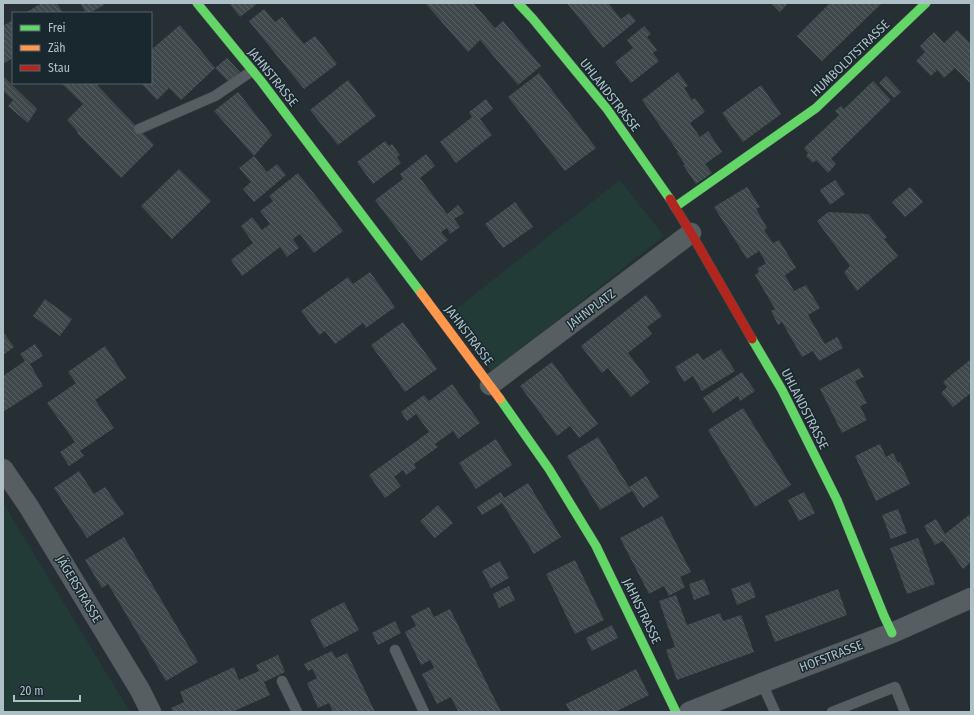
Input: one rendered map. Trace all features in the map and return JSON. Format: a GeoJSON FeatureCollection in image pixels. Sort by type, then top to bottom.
{"type":"FeatureCollection","features":[{"type":"Feature","properties":{"kind":"street","name":"JAHNSTRASSE"},"geometry":{"type":"LineString","coordinates":[[197,3],[261,81],[490,385],[549,469],[596,546],[676,712]]}},
{"type":"Feature","properties":{"kind":"street","name":"UHLANDSTRASSE"},"geometry":{"type":"LineString","coordinates":[[518,3],[607,109],[675,206],[692,233],[786,397],[837,500],[892,633]]}},
{"type":"Feature","properties":{"kind":"street","name":"HUMBOLDTSTRASSE"},"geometry":{"type":"LineString","coordinates":[[675,206],[816,108],[926,3]]}},
{"type":"Feature","properties":{"kind":"street","name":"JAHNPLATZ"},"geometry":{"type":"LineString","coordinates":[[490,385],[692,233]]}},
{"type":"Feature","properties":{"kind":"street","name":"JÄGERSTRASSE"},"geometry":{"type":"LineString","coordinates":[[3,469],[37,520],[140,690],[151,712]]}},
{"type":"Feature","properties":{"kind":"street","name":"HOFSTRASSE"},"geometry":{"type":"LineString","coordinates":[[690,712],[892,633],[971,598]]}},
{"type":"Feature","properties":{"kind":"lane"},"geometry":{"type":"LineString","coordinates":[[139,130],[215,96],[252,71]]}},
{"type":"Feature","properties":{"kind":"lane"},"geometry":{"type":"LineString","coordinates":[[395,650],[424,712]]}},
{"type":"Feature","properties":{"kind":"lane"},"geometry":{"type":"LineString","coordinates":[[282,681],[297,712]]}},
{"type":"Feature","properties":{"kind":"lane"},"geometry":{"type":"LineString","coordinates":[[762,683],[775,712]]}},
{"type":"Feature","properties":{"kind":"lane"},"geometry":{"type":"LineString","coordinates":[[832,712],[895,687],[905,712]]}},
{"type":"Feature","properties":{"kind":"green space"},"geometry":{"type":"Polygon","coordinates":[[[620,180],[664,236],[492,372],[447,316],[620,180]]]}},
{"type":"Feature","properties":{"kind":"green space"},"geometry":{"type":"Polygon","coordinates":[[[3,503],[130,712],[3,712],[3,503]]]}},
{"type":"Feature","properties":{"kind":"building"},"geometry":{"type":"Polygon","coordinates":[[[42,3],[57,3],[62,12],[27,12],[42,3]]]}},
{"type":"Feature","properties":{"kind":"building"},"geometry":{"type":"Polygon","coordinates":[[[80,3],[107,3],[92,12],[85,12],[80,3]]]}},
{"type":"Feature","properties":{"kind":"building"},"geometry":{"type":"Polygon","coordinates":[[[229,3],[258,3],[240,17],[229,3]]]}},
{"type":"Feature","properties":{"kind":"building"},"geometry":{"type":"Polygon","coordinates":[[[473,3],[495,28],[503,21],[541,66],[518,85],[480,40],[468,52],[426,4],[473,3]]]}},
{"type":"Feature","properties":{"kind":"building"},"geometry":{"type":"Polygon","coordinates":[[[567,3],[608,3],[621,19],[629,13],[636,21],[603,48],[567,3]]]}},
{"type":"Feature","properties":{"kind":"building"},"geometry":{"type":"Polygon","coordinates":[[[771,3],[788,3],[780,12],[771,3]]]}},
{"type":"Feature","properties":{"kind":"building"},"geometry":{"type":"Polygon","coordinates":[[[830,3],[882,3],[822,61],[797,36],[830,3]]]}},
{"type":"Feature","properties":{"kind":"building"},"geometry":{"type":"Polygon","coordinates":[[[264,9],[275,22],[282,17],[304,44],[315,36],[337,64],[304,89],[249,21],[264,9]]]}},
{"type":"Feature","properties":{"kind":"building"},"geometry":{"type":"Polygon","coordinates":[[[12,21],[12,59],[3,64],[3,26],[12,21]]]}},
{"type":"Feature","properties":{"kind":"building"},"geometry":{"type":"Polygon","coordinates":[[[180,25],[215,68],[181,100],[169,88],[157,100],[142,84],[152,84],[152,49],[180,25]]]}},
{"type":"Feature","properties":{"kind":"building"},"geometry":{"type":"Polygon","coordinates":[[[644,26],[651,34],[647,37],[657,50],[653,53],[659,61],[631,83],[615,62],[633,48],[627,40],[644,26]]]}},
{"type":"Feature","properties":{"kind":"building"},"geometry":{"type":"Polygon","coordinates":[[[957,30],[971,44],[971,84],[955,68],[944,78],[937,70],[931,76],[916,61],[925,52],[920,46],[934,32],[944,43],[957,30]]]}},
{"type":"Feature","properties":{"kind":"building"},"geometry":{"type":"Polygon","coordinates":[[[227,58],[240,72],[229,82],[215,68],[227,58]]]}},
{"type":"Feature","properties":{"kind":"building"},"geometry":{"type":"Polygon","coordinates":[[[678,72],[688,86],[684,88],[692,100],[695,98],[705,112],[690,123],[700,137],[708,131],[722,152],[705,164],[712,173],[696,184],[683,165],[685,164],[677,153],[678,152],[642,100],[678,72]]]}},
{"type":"Feature","properties":{"kind":"building"},"geometry":{"type":"Polygon","coordinates":[[[539,73],[596,148],[565,171],[508,97],[539,73]]]}},
{"type":"Feature","properties":{"kind":"building"},"geometry":{"type":"Polygon","coordinates":[[[3,76],[37,109],[28,123],[8,106],[13,100],[3,91],[3,76]]]}},
{"type":"Feature","properties":{"kind":"building"},"geometry":{"type":"Polygon","coordinates":[[[886,76],[901,92],[894,98],[879,83],[886,76]]]}},
{"type":"Feature","properties":{"kind":"building"},"geometry":{"type":"Polygon","coordinates":[[[348,80],[376,116],[338,145],[310,110],[348,80]]]}},
{"type":"Feature","properties":{"kind":"building"},"geometry":{"type":"Polygon","coordinates":[[[873,81],[891,100],[831,159],[836,164],[828,173],[816,160],[813,163],[806,156],[808,153],[804,148],[839,115],[835,111],[841,106],[844,109],[873,81]]]}},
{"type":"Feature","properties":{"kind":"building"},"geometry":{"type":"Polygon","coordinates":[[[62,84],[98,84],[97,85],[154,145],[121,178],[77,133],[78,132],[67,120],[83,104],[62,84]]]}},
{"type":"Feature","properties":{"kind":"building"},"geometry":{"type":"Polygon","coordinates":[[[761,85],[781,114],[743,142],[722,113],[761,85]]]}},
{"type":"Feature","properties":{"kind":"building"},"geometry":{"type":"Polygon","coordinates":[[[238,92],[272,135],[254,156],[214,111],[238,92]]]}},
{"type":"Feature","properties":{"kind":"building"},"geometry":{"type":"Polygon","coordinates":[[[486,99],[493,109],[480,119],[492,135],[456,163],[440,142],[472,117],[469,112],[486,99]]]}},
{"type":"Feature","properties":{"kind":"building"},"geometry":{"type":"Polygon","coordinates":[[[385,141],[389,146],[392,144],[400,155],[397,157],[401,163],[373,184],[357,162],[385,141]]]}},
{"type":"Feature","properties":{"kind":"building"},"geometry":{"type":"Polygon","coordinates":[[[426,154],[435,166],[420,178],[447,214],[458,205],[464,213],[454,219],[460,227],[450,234],[447,228],[441,232],[448,240],[421,261],[375,200],[403,179],[400,174],[426,154]]]}},
{"type":"Feature","properties":{"kind":"building"},"geometry":{"type":"Polygon","coordinates":[[[254,156],[267,172],[277,164],[286,175],[254,202],[243,189],[251,182],[239,168],[254,156]]]}},
{"type":"Feature","properties":{"kind":"building"},"geometry":{"type":"Polygon","coordinates":[[[179,169],[211,201],[172,239],[141,206],[179,169]]]}},
{"type":"Feature","properties":{"kind":"building"},"geometry":{"type":"Polygon","coordinates":[[[298,173],[343,231],[314,253],[300,234],[293,239],[299,248],[287,257],[280,247],[242,276],[231,260],[253,243],[241,226],[252,217],[262,230],[270,224],[260,211],[273,201],[269,196],[298,173]]]}},
{"type":"Feature","properties":{"kind":"building"},"geometry":{"type":"Polygon","coordinates":[[[835,180],[845,194],[830,205],[820,190],[835,180]]]}},
{"type":"Feature","properties":{"kind":"building"},"geometry":{"type":"Polygon","coordinates":[[[747,187],[760,207],[756,209],[767,228],[764,230],[773,243],[779,240],[796,268],[785,275],[794,291],[806,285],[820,308],[808,315],[825,344],[837,337],[843,348],[819,361],[813,351],[802,357],[782,322],[778,325],[771,311],[775,309],[755,275],[759,272],[757,269],[766,263],[759,251],[747,259],[714,207],[747,187]]]}},
{"type":"Feature","properties":{"kind":"building"},"geometry":{"type":"Polygon","coordinates":[[[910,187],[923,202],[905,217],[892,202],[910,187]]]}},
{"type":"Feature","properties":{"kind":"building"},"geometry":{"type":"Polygon","coordinates":[[[515,202],[533,227],[503,248],[485,224],[515,202]]]}},
{"type":"Feature","properties":{"kind":"building"},"geometry":{"type":"Polygon","coordinates":[[[828,212],[868,214],[887,237],[884,239],[898,256],[857,291],[844,272],[850,266],[817,221],[828,212]]]}},
{"type":"Feature","properties":{"kind":"building"},"geometry":{"type":"Polygon","coordinates":[[[370,272],[395,307],[366,328],[363,323],[335,344],[325,331],[319,335],[301,311],[348,277],[353,284],[370,272]]]}},
{"type":"Feature","properties":{"kind":"building"},"geometry":{"type":"Polygon","coordinates":[[[646,295],[662,316],[647,327],[652,334],[628,353],[650,382],[631,397],[608,368],[602,373],[581,346],[646,295]]]}},
{"type":"Feature","properties":{"kind":"building"},"geometry":{"type":"Polygon","coordinates":[[[45,299],[72,319],[60,336],[33,316],[45,299]]]}},
{"type":"Feature","properties":{"kind":"building"},"geometry":{"type":"Polygon","coordinates":[[[403,322],[437,369],[405,392],[371,345],[403,322]]]}},
{"type":"Feature","properties":{"kind":"building"},"geometry":{"type":"Polygon","coordinates":[[[3,332],[14,347],[3,355],[3,332]]]}},
{"type":"Feature","properties":{"kind":"building"},"geometry":{"type":"Polygon","coordinates":[[[35,344],[43,356],[30,364],[43,386],[3,412],[3,376],[25,361],[20,354],[35,344]]]}},
{"type":"Feature","properties":{"kind":"building"},"geometry":{"type":"Polygon","coordinates":[[[105,346],[126,378],[95,400],[114,428],[80,451],[84,456],[69,466],[60,452],[75,442],[47,403],[76,383],[68,372],[105,346]]]}},
{"type":"Feature","properties":{"kind":"building"},"geometry":{"type":"Polygon","coordinates":[[[721,349],[735,371],[702,391],[693,376],[684,382],[675,367],[698,353],[703,360],[721,349]]]}},
{"type":"Feature","properties":{"kind":"building"},"geometry":{"type":"Polygon","coordinates":[[[971,359],[971,386],[969,387],[971,389],[971,393],[953,407],[941,393],[947,387],[943,382],[971,359]]]}},
{"type":"Feature","properties":{"kind":"building"},"geometry":{"type":"Polygon","coordinates":[[[552,362],[598,424],[579,438],[570,426],[557,436],[520,386],[552,362]]]}},
{"type":"Feature","properties":{"kind":"building"},"geometry":{"type":"Polygon","coordinates":[[[859,368],[864,377],[855,381],[867,403],[860,406],[867,420],[842,433],[820,389],[859,368]]]}},
{"type":"Feature","properties":{"kind":"building"},"geometry":{"type":"Polygon","coordinates":[[[742,372],[755,391],[740,401],[738,396],[713,413],[703,398],[742,372]]]}},
{"type":"Feature","properties":{"kind":"building"},"geometry":{"type":"Polygon","coordinates":[[[452,384],[480,423],[458,439],[453,431],[435,444],[438,447],[414,464],[416,468],[406,475],[403,470],[394,477],[401,486],[385,498],[369,475],[429,432],[416,414],[407,421],[401,412],[424,395],[429,401],[452,384]]]}},
{"type":"Feature","properties":{"kind":"building"},"geometry":{"type":"Polygon","coordinates":[[[743,408],[791,485],[755,507],[708,430],[743,408]]]}},
{"type":"Feature","properties":{"kind":"building"},"geometry":{"type":"Polygon","coordinates":[[[598,437],[629,487],[646,476],[659,497],[643,508],[632,491],[600,510],[567,456],[598,437]]]}},
{"type":"Feature","properties":{"kind":"building"},"geometry":{"type":"Polygon","coordinates":[[[496,439],[512,465],[476,489],[459,463],[496,439]]]}},
{"type":"Feature","properties":{"kind":"building"},"geometry":{"type":"Polygon","coordinates":[[[880,444],[886,457],[893,453],[898,463],[900,462],[910,484],[876,501],[855,456],[880,444]]]}},
{"type":"Feature","properties":{"kind":"building"},"geometry":{"type":"Polygon","coordinates":[[[79,471],[94,494],[105,487],[124,514],[87,538],[54,488],[79,471]]]}},
{"type":"Feature","properties":{"kind":"building"},"geometry":{"type":"Polygon","coordinates":[[[528,483],[561,537],[534,554],[502,503],[482,515],[477,507],[501,492],[504,498],[528,483]]]}},
{"type":"Feature","properties":{"kind":"building"},"geometry":{"type":"Polygon","coordinates":[[[804,492],[815,513],[799,521],[788,500],[804,492]]]}},
{"type":"Feature","properties":{"kind":"building"},"geometry":{"type":"Polygon","coordinates":[[[438,505],[453,523],[435,538],[420,521],[438,505]]]}},
{"type":"Feature","properties":{"kind":"building"},"geometry":{"type":"Polygon","coordinates":[[[898,509],[907,533],[891,539],[882,515],[898,509]]]}},
{"type":"Feature","properties":{"kind":"building"},"geometry":{"type":"Polygon","coordinates":[[[969,515],[971,518],[971,562],[963,569],[943,541],[935,545],[924,526],[936,519],[945,534],[969,515]]]}},
{"type":"Feature","properties":{"kind":"building"},"geometry":{"type":"Polygon","coordinates":[[[662,516],[691,572],[680,577],[685,587],[669,596],[664,586],[649,594],[620,538],[662,516]]]}},
{"type":"Feature","properties":{"kind":"building"},"geometry":{"type":"Polygon","coordinates":[[[124,537],[198,662],[166,681],[108,584],[102,588],[85,560],[124,537]]]}},
{"type":"Feature","properties":{"kind":"building"},"geometry":{"type":"Polygon","coordinates":[[[918,538],[935,584],[907,594],[890,548],[918,538]]]}},
{"type":"Feature","properties":{"kind":"building"},"geometry":{"type":"Polygon","coordinates":[[[575,560],[604,620],[575,634],[546,574],[575,560]]]}},
{"type":"Feature","properties":{"kind":"building"},"geometry":{"type":"Polygon","coordinates":[[[500,561],[509,578],[491,588],[482,571],[500,561]]]}},
{"type":"Feature","properties":{"kind":"building"},"geometry":{"type":"Polygon","coordinates":[[[704,579],[710,594],[694,600],[689,584],[704,579]]]}},
{"type":"Feature","properties":{"kind":"building"},"geometry":{"type":"Polygon","coordinates":[[[750,582],[756,597],[737,605],[731,589],[750,582]]]}},
{"type":"Feature","properties":{"kind":"building"},"geometry":{"type":"Polygon","coordinates":[[[509,586],[515,600],[499,608],[493,594],[509,586]]]}},
{"type":"Feature","properties":{"kind":"building"},"geometry":{"type":"Polygon","coordinates":[[[838,589],[847,615],[775,642],[765,616],[838,589]]]}},
{"type":"Feature","properties":{"kind":"building"},"geometry":{"type":"Polygon","coordinates":[[[676,595],[687,625],[720,613],[723,621],[741,615],[754,652],[677,680],[666,650],[675,647],[659,601],[676,595]]]}},
{"type":"Feature","properties":{"kind":"building"},"geometry":{"type":"Polygon","coordinates":[[[344,602],[359,630],[324,648],[310,620],[344,602]]]}},
{"type":"Feature","properties":{"kind":"building"},"geometry":{"type":"Polygon","coordinates":[[[429,607],[434,617],[450,609],[501,712],[455,712],[458,711],[451,697],[437,704],[422,674],[434,668],[430,660],[421,665],[405,632],[416,626],[411,616],[429,607]]]}},
{"type":"Feature","properties":{"kind":"building"},"geometry":{"type":"Polygon","coordinates":[[[395,621],[401,633],[378,645],[372,633],[395,621]]]}},
{"type":"Feature","properties":{"kind":"building"},"geometry":{"type":"Polygon","coordinates":[[[612,625],[618,638],[592,651],[586,638],[612,625]]]}},
{"type":"Feature","properties":{"kind":"building"},"geometry":{"type":"Polygon","coordinates":[[[332,651],[336,658],[347,653],[375,712],[333,712],[329,703],[318,708],[307,683],[317,678],[312,669],[308,671],[304,664],[332,651]]]}},
{"type":"Feature","properties":{"kind":"building"},"geometry":{"type":"Polygon","coordinates":[[[278,655],[285,672],[264,682],[270,695],[232,712],[173,712],[171,708],[184,702],[180,692],[234,667],[239,680],[259,671],[256,665],[278,655]]]}},
{"type":"Feature","properties":{"kind":"building"},"geometry":{"type":"Polygon","coordinates":[[[636,669],[649,695],[615,712],[570,712],[566,704],[636,669]]]}},
{"type":"Feature","properties":{"kind":"traffic: fast"},"geometry":{"type":"LineString","coordinates":[[197,3],[261,81],[421,293]]}},
{"type":"Feature","properties":{"kind":"traffic: fast"},"geometry":{"type":"LineString","coordinates":[[518,3],[607,109],[670,199]]}},
{"type":"Feature","properties":{"kind":"traffic: fast"},"geometry":{"type":"LineString","coordinates":[[675,207],[816,108],[926,3]]}},
{"type":"Feature","properties":{"kind":"traffic: fast"},"geometry":{"type":"LineString","coordinates":[[752,339],[782,390],[837,500],[892,633]]}},
{"type":"Feature","properties":{"kind":"traffic: fast"},"geometry":{"type":"LineString","coordinates":[[500,399],[549,469],[596,546],[676,712]]}},
{"type":"Feature","properties":{"kind":"traffic: slow"},"geometry":{"type":"LineString","coordinates":[[421,293],[500,399]]}},
{"type":"Feature","properties":{"kind":"traffic: jam"},"geometry":{"type":"LineString","coordinates":[[670,199],[752,339]]}}]}
